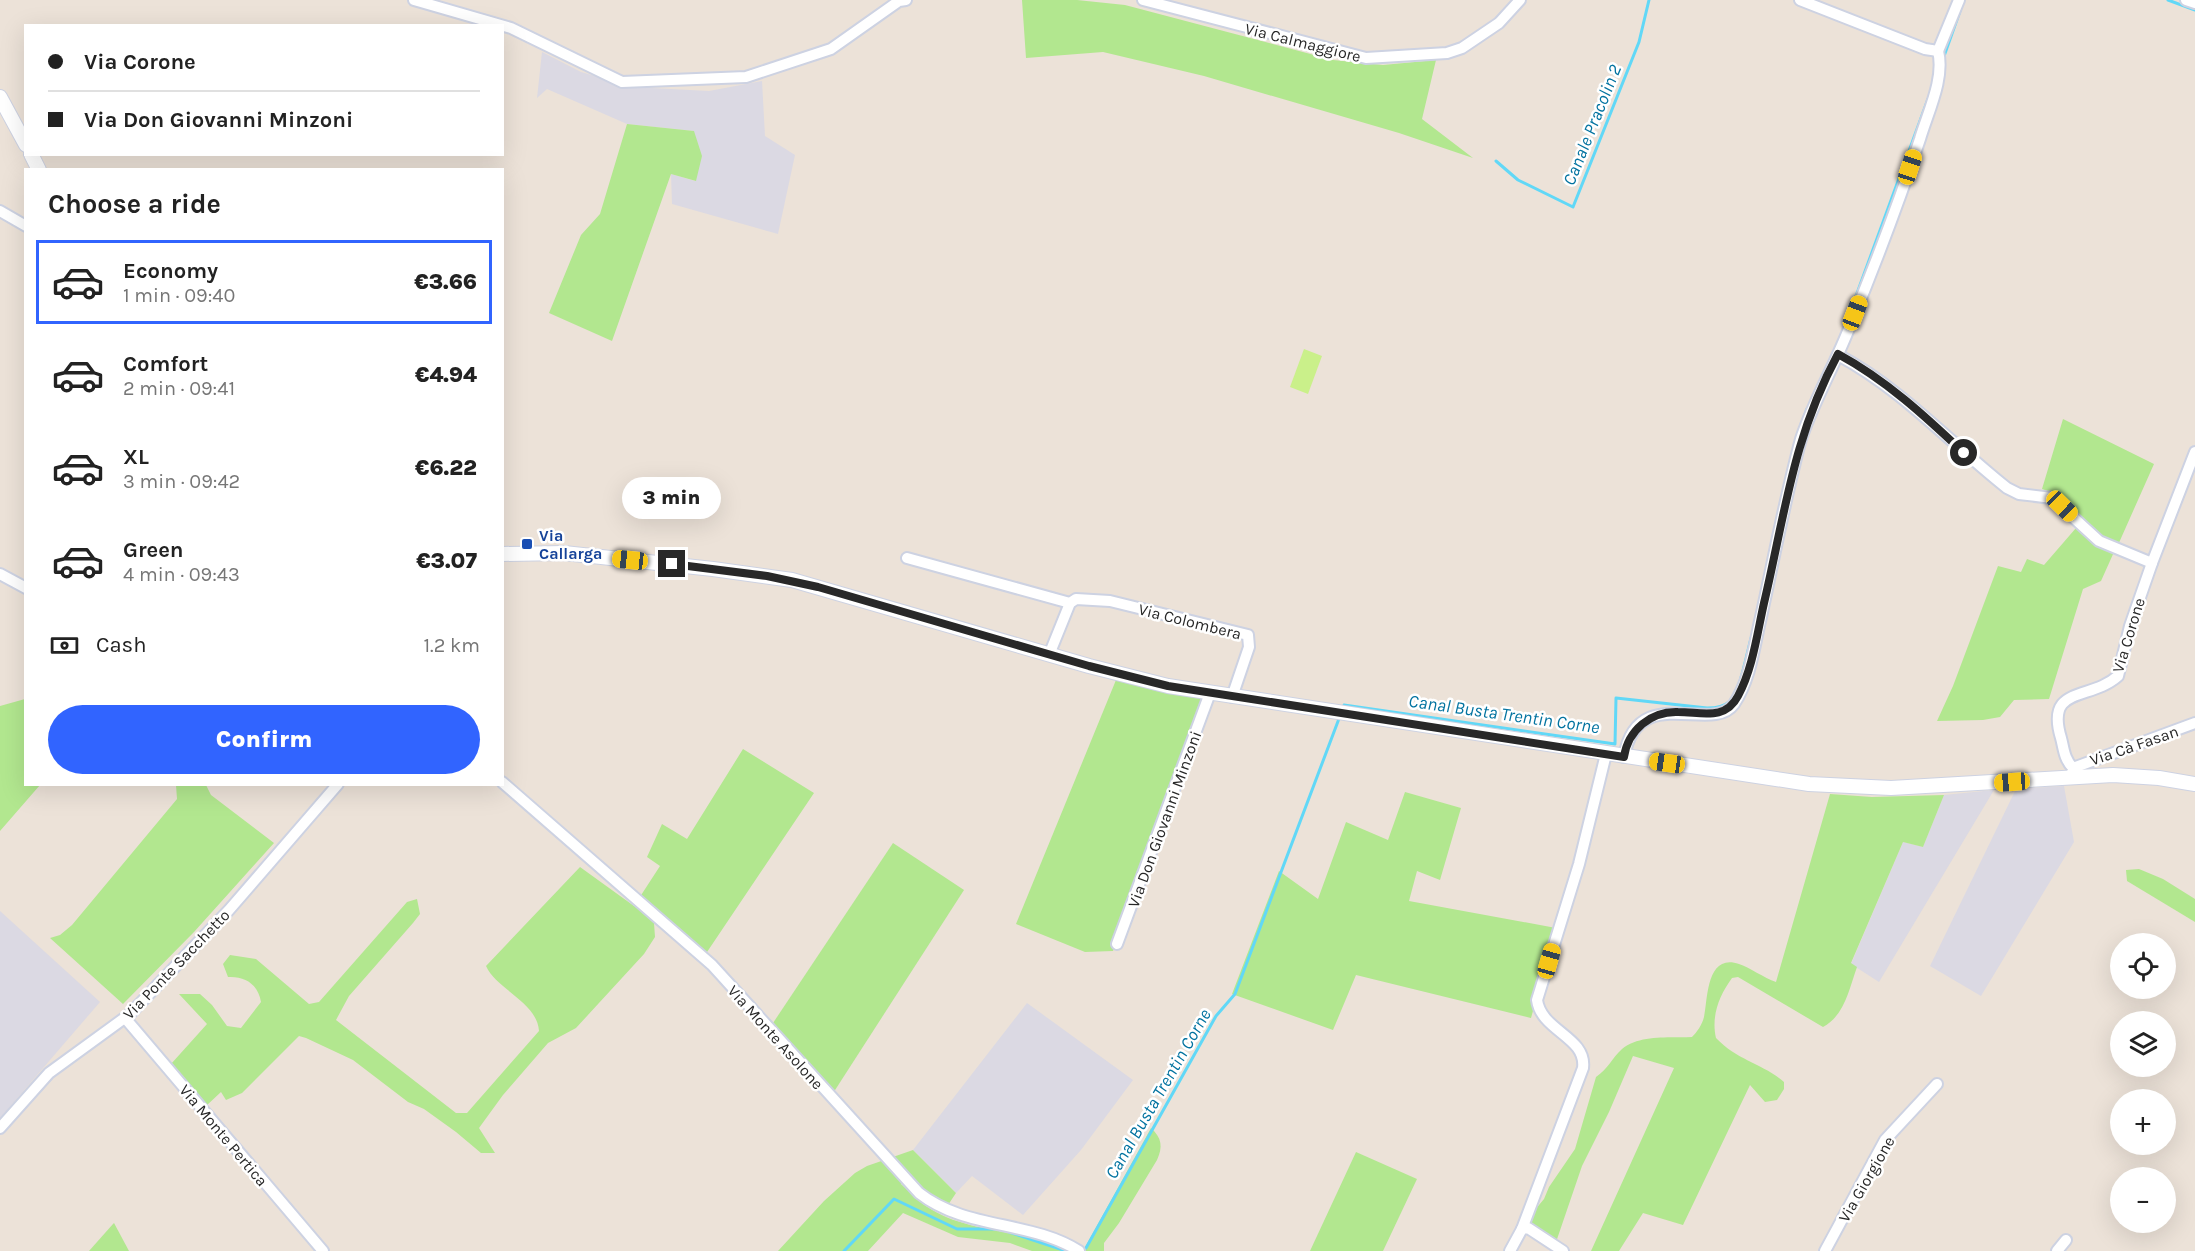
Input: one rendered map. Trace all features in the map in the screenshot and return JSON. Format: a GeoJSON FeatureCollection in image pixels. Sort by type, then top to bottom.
{"type":"FeatureCollection","features":[{"type":"Feature","properties":{"kind":"street"},"geometry":{"type":"LineString","coordinates":[[414,0],[498,24]]}},
{"type":"Feature","properties":{"kind":"street"},"geometry":{"type":"LineString","coordinates":[[504,26],[622,82],[746,76],[831,49],[899,1],[906,0]]}},
{"type":"Feature","properties":{"kind":"street","name":"Via Calmaggiore"},"geometry":{"type":"LineString","coordinates":[[1143,0],[1366,58],[1447,52],[1462,48],[1499,23],[1520,0]]}},
{"type":"Feature","properties":{"kind":"street"},"geometry":{"type":"LineString","coordinates":[[1800,0],[1925,50],[1938,51]]}},
{"type":"Feature","properties":{"kind":"street"},"geometry":{"type":"LineString","coordinates":[[1624,757],[1630,735],[1646,720],[1677,711],[1717,714],[1732,707],[1739,694],[1753,653],[1801,439],[1821,385],[1838,354],[1904,187],[1942,64],[1938,51],[1959,0]]}},
{"type":"Feature","properties":{"kind":"street"},"geometry":{"type":"LineString","coordinates":[[2186,0],[2195,3]]}},
{"type":"Feature","properties":{"kind":"street"},"geometry":{"type":"LineString","coordinates":[[0,97],[24,141]]}},
{"type":"Feature","properties":{"kind":"street"},"geometry":{"type":"LineString","coordinates":[[0,211],[24,225]]}},
{"type":"Feature","properties":{"kind":"street"},"geometry":{"type":"LineString","coordinates":[[1838,354],[1861,367],[1899,395],[2007,488],[2019,494],[2052,498],[2099,541],[2152,563]]}},
{"type":"Feature","properties":{"kind":"street","name":"Via Corone"},"geometry":{"type":"LineString","coordinates":[[2072,773],[2056,719],[2058,709],[2069,699],[2118,676],[2130,626],[2195,452]]}},
{"type":"Feature","properties":{"kind":"street"},"geometry":{"type":"LineString","coordinates":[[504,554],[564,553],[767,576],[869,601],[1128,677],[1232,697],[1809,784],[1863,788],[2072,773],[2134,776],[2195,784]]}},
{"type":"Feature","properties":{"kind":"street","name":"Via Colombera"},"geometry":{"type":"LineString","coordinates":[[907,558],[1070,603],[1076,599],[1110,601],[1248,634],[1249,647],[1232,697]]}},
{"type":"Feature","properties":{"kind":"street"},"geometry":{"type":"LineString","coordinates":[[0,574],[24,587]]}},
{"type":"Feature","properties":{"kind":"street"},"geometry":{"type":"LineString","coordinates":[[1049,655],[1070,603]]}},
{"type":"Feature","properties":{"kind":"street","name":"Via Don Giovanni Minzoni"},"geometry":{"type":"LineString","coordinates":[[1117,944],[1210,693]]}},
{"type":"Feature","properties":{"kind":"street","name":"Via Cà Fasan"},"geometry":{"type":"LineString","coordinates":[[2072,773],[2195,723]]}},
{"type":"Feature","properties":{"kind":"street"},"geometry":{"type":"LineString","coordinates":[[1510,1251],[1522,1229],[1584,1068],[1581,1050],[1544,1019],[1537,1000],[1579,864],[1606,754]]}},
{"type":"Feature","properties":{"kind":"street","name":"Via Monte Asolone"},"geometry":{"type":"LineString","coordinates":[[504,784],[712,965],[919,1193],[955,1215],[1042,1234],[1075,1249]]}},
{"type":"Feature","properties":{"kind":"street","name":"Via Ponte Sacchetto"},"geometry":{"type":"LineString","coordinates":[[0,1128],[49,1073],[125,1018],[229,910],[336,786]]}},
{"type":"Feature","properties":{"kind":"street","name":"Via Monte Pertica"},"geometry":{"type":"LineString","coordinates":[[125,1018],[323,1251]]}},
{"type":"Feature","properties":{"kind":"street","name":"Via Giorgione"},"geometry":{"type":"LineString","coordinates":[[1826,1251],[1885,1140],[1937,1084]]}},
{"type":"Feature","properties":{"kind":"street"},"geometry":{"type":"LineString","coordinates":[[1522,1229],[1528,1228],[1563,1251]]}},
{"type":"Feature","properties":{"kind":"street"},"geometry":{"type":"LineString","coordinates":[[2057,1251],[2066,1240]]}},
{"type":"Feature","properties":{"kind":"shaded area"},"geometry":{"type":"Polygon","coordinates":[[[542,52],[581,72],[633,87],[709,91],[762,81],[765,136],[795,155],[778,234],[672,204],[671,174],[695,181],[694,131],[627,124],[547,89],[537,98],[542,52]]]}},
{"type":"Feature","properties":{"kind":"shaded area"},"geometry":{"type":"Polygon","coordinates":[[[2064,786],[2074,842],[1981,996],[1930,966],[2016,789],[2064,786]]]}},
{"type":"Feature","properties":{"kind":"shaded area"},"geometry":{"type":"Polygon","coordinates":[[[1994,790],[1879,982],[1851,964],[1903,842],[1923,847],[1944,795],[1994,790]]]}},
{"type":"Feature","properties":{"kind":"shaded area"},"geometry":{"type":"Polygon","coordinates":[[[0,911],[100,1002],[0,1118],[0,911]]]}},
{"type":"Feature","properties":{"kind":"shaded area"},"geometry":{"type":"Polygon","coordinates":[[[1027,1003],[1133,1080],[1081,1150],[1023,1215],[972,1176],[956,1193],[913,1150],[1027,1003]]]}},
{"type":"Feature","properties":{"kind":"green space"},"geometry":{"type":"Polygon","coordinates":[[[1022,0],[1077,0],[1125,5],[1333,60],[1383,65],[1436,60],[1422,119],[1473,158],[1399,133],[1204,76],[1103,52],[1026,58],[1022,0]]]}},
{"type":"Feature","properties":{"kind":"green space"},"geometry":{"type":"Polygon","coordinates":[[[627,124],[694,131],[702,156],[696,181],[671,174],[612,341],[549,313],[581,235],[600,214],[627,124]]]}},
{"type":"Feature","properties":{"kind":"green space"},"geometry":{"type":"Polygon","coordinates":[[[1304,349],[1322,356],[1308,394],[1290,387],[1304,349]]]}},
{"type":"Feature","properties":{"kind":"green space"},"geometry":{"type":"Polygon","coordinates":[[[2063,419],[2154,464],[2118,545],[2095,534],[2070,507],[2051,492],[2042,489],[2063,419]]]}},
{"type":"Feature","properties":{"kind":"green space"},"geometry":{"type":"Polygon","coordinates":[[[2076,528],[2092,542],[2114,552],[2101,581],[2083,589],[2049,699],[2014,700],[2000,717],[1983,720],[1937,721],[1953,686],[1998,566],[2021,572],[2027,559],[2044,565],[2076,528]]]}},
{"type":"Feature","properties":{"kind":"green space"},"geometry":{"type":"Polygon","coordinates":[[[1116,680],[1203,698],[1113,951],[1085,952],[1016,924],[1116,680]]]}},
{"type":"Feature","properties":{"kind":"green space"},"geometry":{"type":"Polygon","coordinates":[[[24,699],[24,786],[39,786],[0,831],[0,706],[24,699]]]}},
{"type":"Feature","properties":{"kind":"green space"},"geometry":{"type":"Polygon","coordinates":[[[743,749],[814,793],[703,958],[648,915],[654,923],[655,937],[644,954],[576,1028],[548,1043],[503,1095],[479,1128],[495,1153],[481,1153],[456,1132],[424,1109],[408,1102],[353,1060],[299,1036],[242,1093],[226,1100],[221,1092],[206,1106],[171,1064],[207,1024],[179,994],[200,994],[212,1005],[227,1026],[241,1028],[261,1002],[257,990],[250,982],[228,977],[223,964],[230,955],[256,959],[309,1004],[319,1002],[407,902],[417,899],[420,914],[349,996],[336,1020],[456,1113],[467,1113],[539,1031],[537,1021],[531,1012],[491,974],[486,966],[580,867],[634,906],[660,866],[647,857],[662,824],[687,839],[743,749]]]}},
{"type":"Feature","properties":{"kind":"green space"},"geometry":{"type":"Polygon","coordinates":[[[176,786],[206,786],[211,795],[274,843],[194,932],[123,1004],[50,938],[60,935],[72,925],[177,799],[176,786]]]}},
{"type":"Feature","properties":{"kind":"green space"},"geometry":{"type":"Polygon","coordinates":[[[1405,792],[1461,808],[1440,880],[1417,871],[1409,901],[1556,928],[1531,1018],[1356,975],[1333,1030],[1232,994],[1279,871],[1318,899],[1346,822],[1388,840],[1405,792]]]}},
{"type":"Feature","properties":{"kind":"green space"},"geometry":{"type":"Polygon","coordinates":[[[1830,794],[1872,797],[1944,795],[1923,847],[1903,842],[1851,963],[1857,967],[1841,1009],[1823,1027],[1738,977],[1732,978],[1717,1006],[1716,1038],[1733,1052],[1784,1082],[1784,1089],[1777,1100],[1765,1102],[1750,1085],[1683,1225],[1643,1213],[1619,1251],[1591,1251],[1674,1068],[1633,1056],[1582,1166],[1555,1245],[1524,1223],[1544,1199],[1549,1187],[1575,1149],[1596,1077],[1629,1044],[1656,1038],[1692,1037],[1703,1020],[1708,989],[1714,971],[1720,965],[1728,962],[1739,964],[1776,982],[1830,794]]]}},
{"type":"Feature","properties":{"kind":"green space"},"geometry":{"type":"Polygon","coordinates":[[[893,843],[964,890],[828,1101],[767,1032],[893,843]]]}},
{"type":"Feature","properties":{"kind":"green space"},"geometry":{"type":"Polygon","coordinates":[[[2139,869],[2163,879],[2195,899],[2195,922],[2127,881],[2126,870],[2139,869]]]}},
{"type":"Feature","properties":{"kind":"green space"},"geometry":{"type":"Polygon","coordinates":[[[1151,1128],[1160,1143],[1157,1160],[1119,1223],[1104,1243],[1104,1251],[1083,1251],[1151,1128]]]}},
{"type":"Feature","properties":{"kind":"green space"},"geometry":{"type":"Polygon","coordinates":[[[913,1150],[956,1193],[946,1208],[905,1175],[901,1184],[926,1206],[960,1222],[1034,1238],[1069,1251],[1032,1251],[1010,1243],[958,1237],[903,1213],[868,1251],[778,1251],[824,1201],[855,1173],[867,1166],[913,1150]]]}},
{"type":"Feature","properties":{"kind":"green space"},"geometry":{"type":"Polygon","coordinates":[[[1356,1152],[1417,1179],[1383,1251],[1310,1251],[1356,1152]]]}},
{"type":"Feature","properties":{"kind":"green space"},"geometry":{"type":"Polygon","coordinates":[[[113,1224],[129,1251],[89,1251],[113,1224]]]}},
{"type":"Feature","properties":{"kind":"waterway","name":"Canale Pracolin 2"},"geometry":{"type":"LineString","coordinates":[[1496,161],[1518,180],[1573,207],[1639,42],[1649,0]]}},
{"type":"Feature","properties":{"kind":"waterway"},"geometry":{"type":"LineString","coordinates":[[2168,0],[2195,10]]}},
{"type":"Feature","properties":{"kind":"waterway","name":"Canal Busta Trentin Corne"},"geometry":{"type":"LineString","coordinates":[[1943,59],[1960,11]]}},
{"type":"Feature","properties":{"kind":"waterway","name":"Canal Busta Trentin Corne"},"geometry":{"type":"LineString","coordinates":[[1852,307],[1928,99]]}},
{"type":"Feature","properties":{"kind":"waterway","name":"Canal Busta Trentin Corne"},"geometry":{"type":"LineString","coordinates":[[1798,433],[1807,409]]}},
{"type":"Feature","properties":{"kind":"waterway","name":"Canal Busta Trentin Corne"},"geometry":{"type":"LineString","coordinates":[[1343,710],[1344,705],[1615,744],[1616,698],[1707,708],[1719,707],[1728,703],[1737,688],[1752,635]]}},
{"type":"Feature","properties":{"kind":"waterway","name":"Canal Busta Trentin Corne"},"geometry":{"type":"LineString","coordinates":[[1086,1248],[1216,1016],[1235,994],[1340,716]]}},
{"type":"Feature","properties":{"kind":"waterway","name":"Canal Busta Trentin Corne"},"geometry":{"type":"LineString","coordinates":[[844,1251],[894,1199],[957,1229],[1000,1229]]}},
{"type":"Feature","properties":{"kind":"waterway","name":"Canal Busta Trentin Corne"},"geometry":{"type":"LineString","coordinates":[[1009,1232],[1066,1251]]}},
{"type":"Feature","properties":{"kind":"place","name":"Via Callarga"},"geometry":{"type":"Point","coordinates":[527,544]}},
{"type":"Feature","properties":{"kind":"route"},"geometry":{"type":"LineString","coordinates":[[672,564],[792,580],[1128,677],[1168,686],[1624,757],[1630,735],[1646,720],[1677,711],[1717,714],[1732,707],[1739,694],[1753,653],[1793,466],[1812,407],[1838,354],[1861,367],[1899,395],[1964,453]]}}]}
